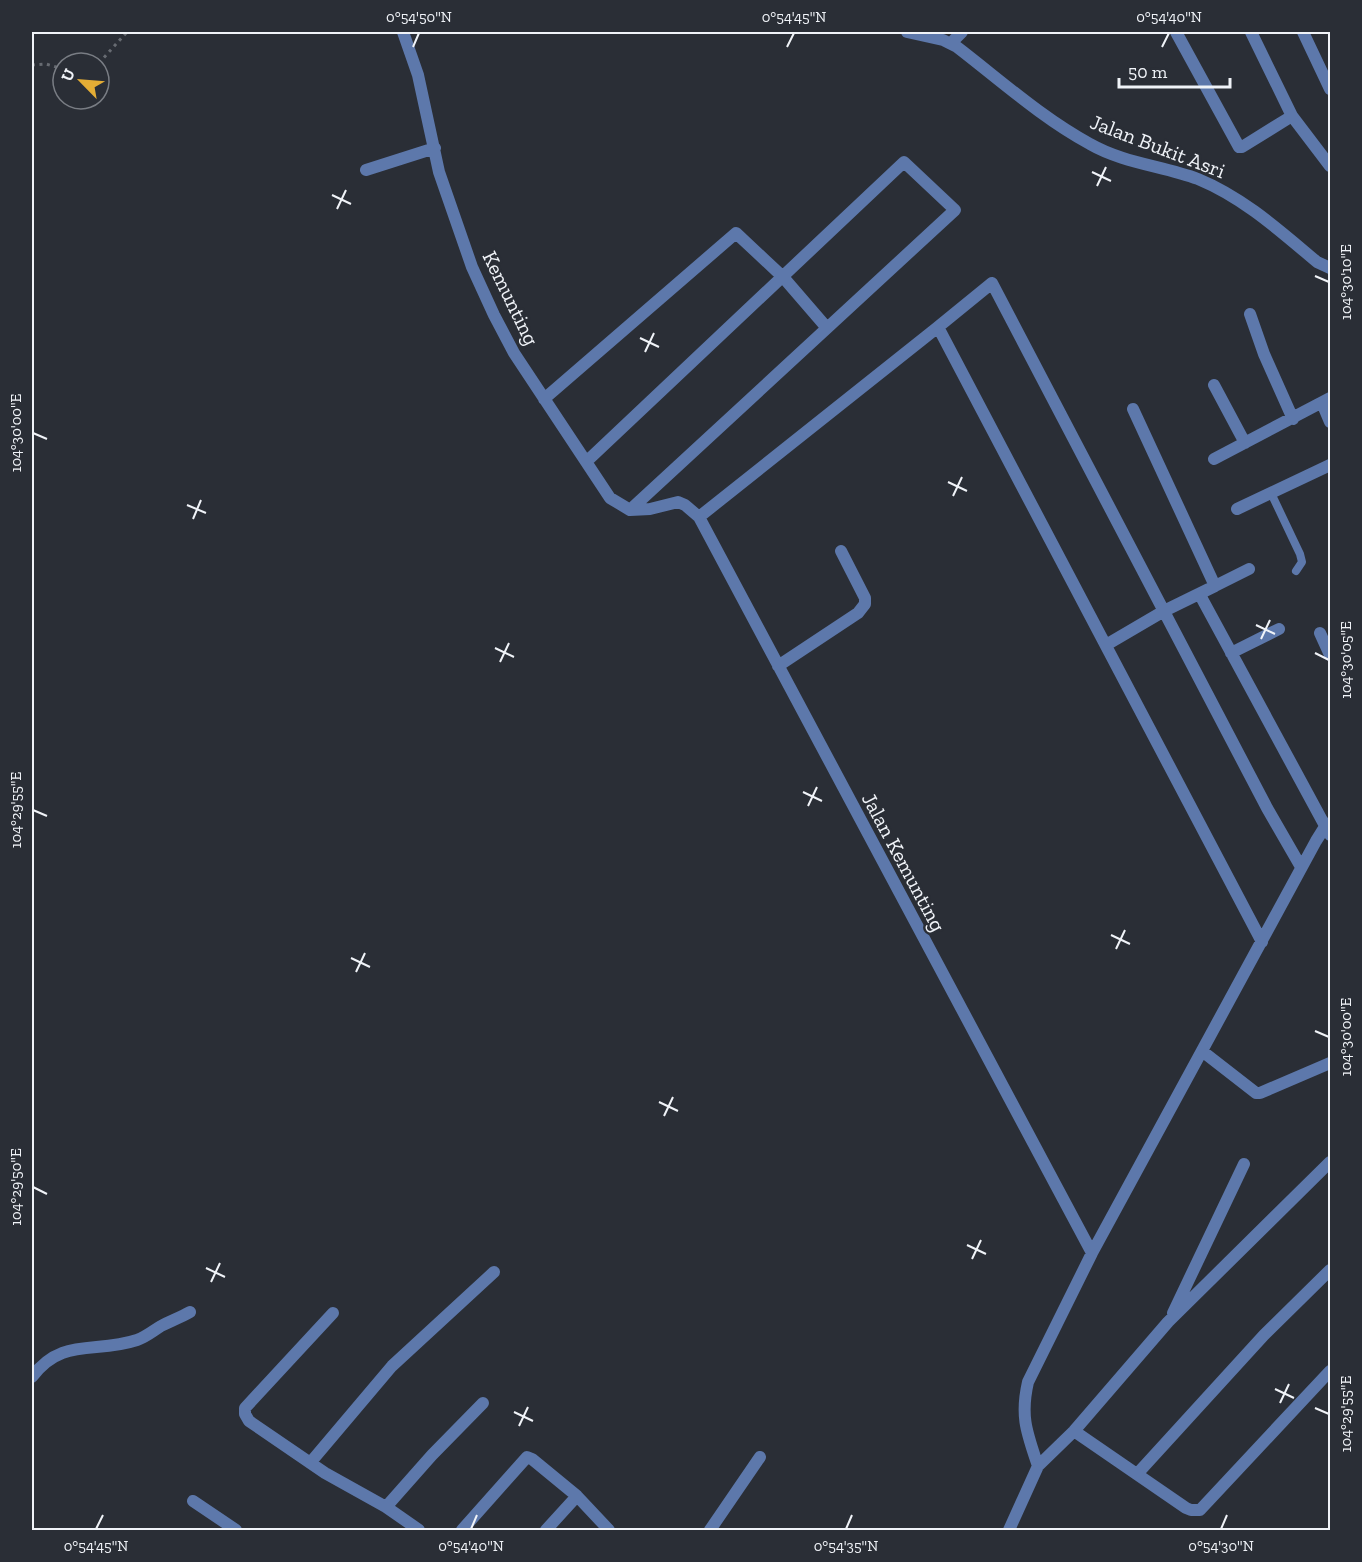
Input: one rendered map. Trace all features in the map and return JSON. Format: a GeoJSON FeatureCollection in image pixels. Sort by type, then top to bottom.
{"type":"FeatureCollection","features":[{"type":"Feature","properties":{"kind":"street","name":"Kemunting"},"geometry":{"type":"LineString","coordinates":[[403,32],[418,75],[440,172],[472,267],[494,315],[514,353],[610,498],[630,510]]}},
{"type":"Feature","properties":{"kind":"street","name":"Jalan Bukit Asri"},"geometry":{"type":"LineString","coordinates":[[907,32],[951,43],[1060,126],[1092,146],[1123,158],[1196,179],[1223,190],[1248,205],[1317,262],[1330,267]]}},
{"type":"Feature","properties":{"kind":"street"},"geometry":{"type":"LineString","coordinates":[[951,43],[962,32]]}},
{"type":"Feature","properties":{"kind":"street"},"geometry":{"type":"LineString","coordinates":[[1176,32],[1239,147],[1292,116]]}},
{"type":"Feature","properties":{"kind":"street"},"geometry":{"type":"LineString","coordinates":[[1251,32],[1292,116],[1330,166]]}},
{"type":"Feature","properties":{"kind":"street"},"geometry":{"type":"LineString","coordinates":[[1303,32],[1330,89]]}},
{"type":"Feature","properties":{"kind":"street"},"geometry":{"type":"LineString","coordinates":[[366,170],[435,148]]}},
{"type":"Feature","properties":{"kind":"street"},"geometry":{"type":"LineString","coordinates":[[586,462],[904,162],[956,210],[630,510]]}},
{"type":"Feature","properties":{"kind":"street"},"geometry":{"type":"LineString","coordinates":[[544,399],[736,233],[783,277],[827,328]]}},
{"type":"Feature","properties":{"kind":"street"},"geometry":{"type":"LineString","coordinates":[[630,510],[650,509],[671,503],[685,505],[699,517],[992,283],[1301,867]]}},
{"type":"Feature","properties":{"kind":"street"},"geometry":{"type":"LineString","coordinates":[[1250,314],[1264,354],[1293,418]]}},
{"type":"Feature","properties":{"kind":"street"},"geometry":{"type":"LineString","coordinates":[[938,327],[1262,942]]}},
{"type":"Feature","properties":{"kind":"street"},"geometry":{"type":"LineString","coordinates":[[1214,385],[1245,443]]}},
{"type":"Feature","properties":{"kind":"street"},"geometry":{"type":"LineString","coordinates":[[1214,459],[1326,401],[1330,422]]}},
{"type":"Feature","properties":{"kind":"street"},"geometry":{"type":"LineString","coordinates":[[1133,409],[1215,586]]}},
{"type":"Feature","properties":{"kind":"street"},"geometry":{"type":"LineString","coordinates":[[1237,509],[1330,465]]}},
{"type":"Feature","properties":{"kind":"street","name":"Jalan Kemunting"},"geometry":{"type":"LineString","coordinates":[[699,517],[1092,1253]]}},
{"type":"Feature","properties":{"kind":"street"},"geometry":{"type":"LineString","coordinates":[[778,666],[858,613],[866,604],[866,598],[841,551]]}},
{"type":"Feature","properties":{"kind":"street"},"geometry":{"type":"LineString","coordinates":[[1106,645],[1164,611],[1249,569]]}},
{"type":"Feature","properties":{"kind":"street"},"geometry":{"type":"LineString","coordinates":[[1038,1466],[1025,1427],[1023,1403],[1028,1382],[1092,1253],[1301,867],[1329,828],[1200,595]]}},
{"type":"Feature","properties":{"kind":"street"},"geometry":{"type":"LineString","coordinates":[[1231,653],[1279,628]]}},
{"type":"Feature","properties":{"kind":"street"},"geometry":{"type":"LineString","coordinates":[[1320,633],[1330,655]]}},
{"type":"Feature","properties":{"kind":"street"},"geometry":{"type":"LineString","coordinates":[[1202,1051],[1260,1094],[1330,1063]]}},
{"type":"Feature","properties":{"kind":"street"},"geometry":{"type":"LineString","coordinates":[[1009,1530],[1038,1466],[1074,1431],[1168,1322],[1330,1162]]}},
{"type":"Feature","properties":{"kind":"street"},"geometry":{"type":"LineString","coordinates":[[1168,1322],[1244,1164]]}},
{"type":"Feature","properties":{"kind":"street"},"geometry":{"type":"LineString","coordinates":[[1138,1473],[1264,1335],[1330,1270]]}},
{"type":"Feature","properties":{"kind":"street"},"geometry":{"type":"LineString","coordinates":[[310,1463],[392,1366],[494,1272]]}},
{"type":"Feature","properties":{"kind":"street"},"geometry":{"type":"LineString","coordinates":[[32,1377],[42,1364],[54,1356],[77,1349],[138,1340],[190,1312]]}},
{"type":"Feature","properties":{"kind":"street"},"geometry":{"type":"LineString","coordinates":[[333,1313],[245,1408],[245,1414],[249,1421],[310,1463],[386,1507],[419,1530]]}},
{"type":"Feature","properties":{"kind":"street"},"geometry":{"type":"LineString","coordinates":[[1074,1431],[1186,1508],[1200,1510],[1330,1371]]}},
{"type":"Feature","properties":{"kind":"street"},"geometry":{"type":"LineString","coordinates":[[386,1507],[483,1402]]}},
{"type":"Feature","properties":{"kind":"street"},"geometry":{"type":"LineString","coordinates":[[710,1530],[760,1457]]}},
{"type":"Feature","properties":{"kind":"street"},"geometry":{"type":"LineString","coordinates":[[462,1530],[525,1458],[532,1459],[577,1496],[609,1530]]}},
{"type":"Feature","properties":{"kind":"street"},"geometry":{"type":"LineString","coordinates":[[546,1530],[577,1496]]}},
{"type":"Feature","properties":{"kind":"street"},"geometry":{"type":"LineString","coordinates":[[193,1501],[236,1530]]}},
{"type":"Feature","properties":{"kind":"lane"},"geometry":{"type":"LineString","coordinates":[[1271,493],[1300,554],[1302,562],[1296,571]]}},
{"type":"Feature","properties":{"kind":"path"},"geometry":{"type":"LineString","coordinates":[[110,51],[128,32]]}},
{"type":"Feature","properties":{"kind":"path"},"geometry":{"type":"LineString","coordinates":[[32,65],[51,65]]}}]}
